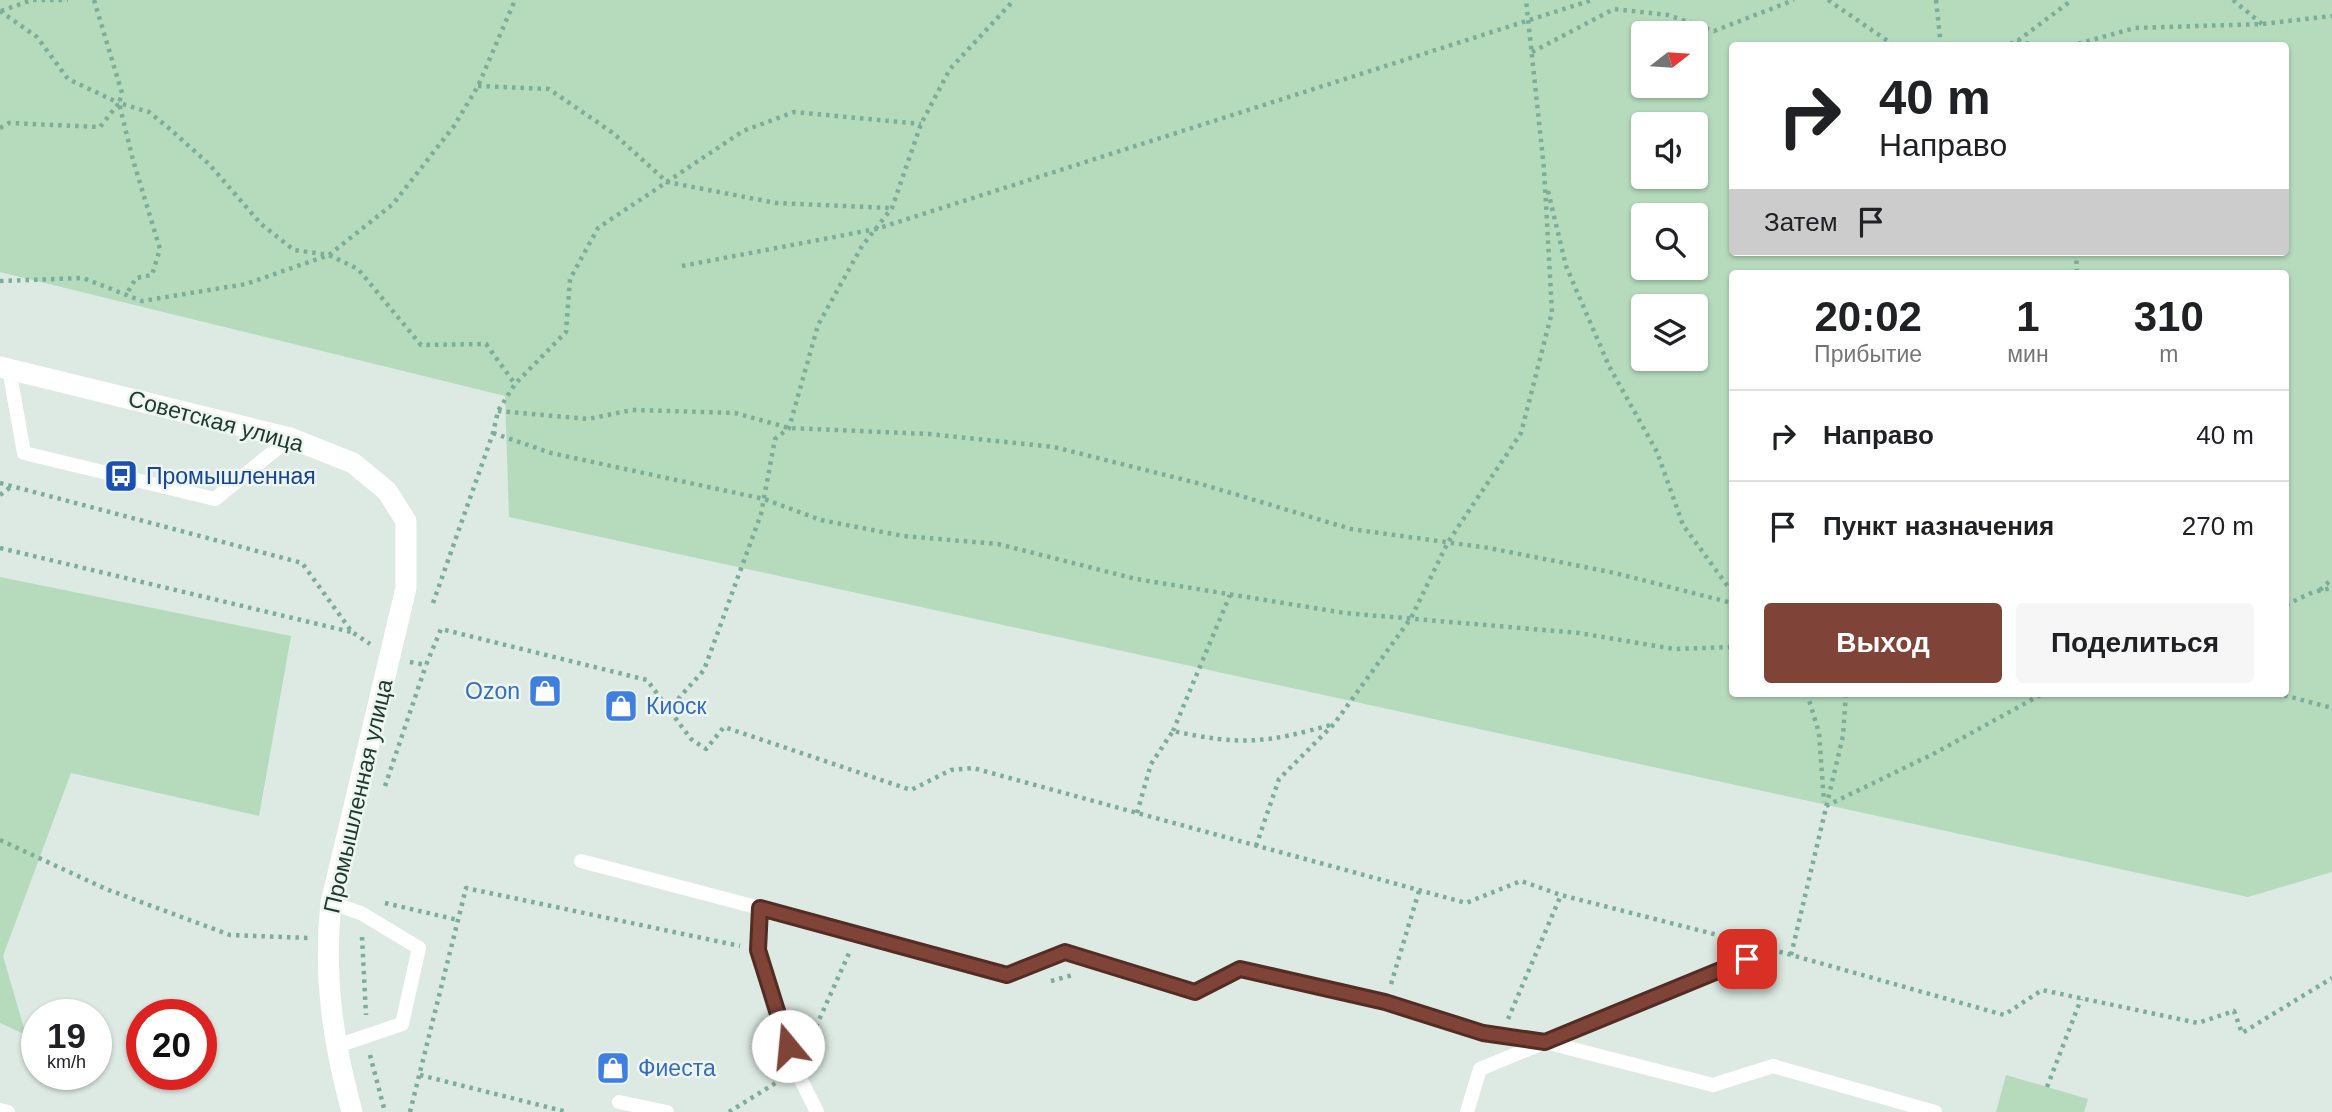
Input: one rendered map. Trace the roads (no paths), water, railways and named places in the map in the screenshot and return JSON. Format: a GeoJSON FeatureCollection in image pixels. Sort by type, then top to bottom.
{"type":"FeatureCollection","features":[{"type":"Feature","properties":{"kind":"street","name":"Советская улица"},"geometry":{"type":"LineString","coordinates":[[5,368],[290,438],[354,463],[387,491],[406,521]]}},
{"type":"Feature","properties":{"kind":"street","name":"Промышленная улица"},"geometry":{"type":"LineString","coordinates":[[352,1112],[334,1046],[327,938],[331,903],[406,589],[406,521]]}},
{"type":"Feature","properties":{"kind":"lane"},"geometry":{"type":"LineString","coordinates":[[5,368],[24,453],[215,499],[290,438]]}},
{"type":"Feature","properties":{"kind":"lane"},"geometry":{"type":"LineString","coordinates":[[581,861],[1007,975],[1065,952],[1195,992],[1240,969],[1385,1002],[1501,1035],[1545,1042],[1713,1086],[1773,1066],[1935,1112]]}},
{"type":"Feature","properties":{"kind":"lane"},"geometry":{"type":"LineString","coordinates":[[331,903],[361,913],[419,948],[402,1024],[334,1046]]}},
{"type":"Feature","properties":{"kind":"lane"},"geometry":{"type":"LineString","coordinates":[[760,908],[758,950],[796,1070],[817,1112]]}},
{"type":"Feature","properties":{"kind":"lane"},"geometry":{"type":"LineString","coordinates":[[1467,1112],[1480,1069],[1747,959]]}},
{"type":"Feature","properties":{"kind":"lane"},"geometry":{"type":"LineString","coordinates":[[619,1102],[667,1112]]}},
{"type":"Feature","properties":{"kind":"lane"},"geometry":{"type":"LineString","coordinates":[[0,1110],[8,1112]]}},
{"type":"Feature","properties":{"kind":"place","name":"Промышленная"},"geometry":{"type":"Point","coordinates":[121,476]}},
{"type":"Feature","properties":{"kind":"place","name":"Ozon"},"geometry":{"type":"Point","coordinates":[545,691]}},
{"type":"Feature","properties":{"kind":"place","name":"Киоск"},"geometry":{"type":"Point","coordinates":[621,706]}},
{"type":"Feature","properties":{"kind":"place","name":"Фиеста"},"geometry":{"type":"Point","coordinates":[613,1068]}}]}
